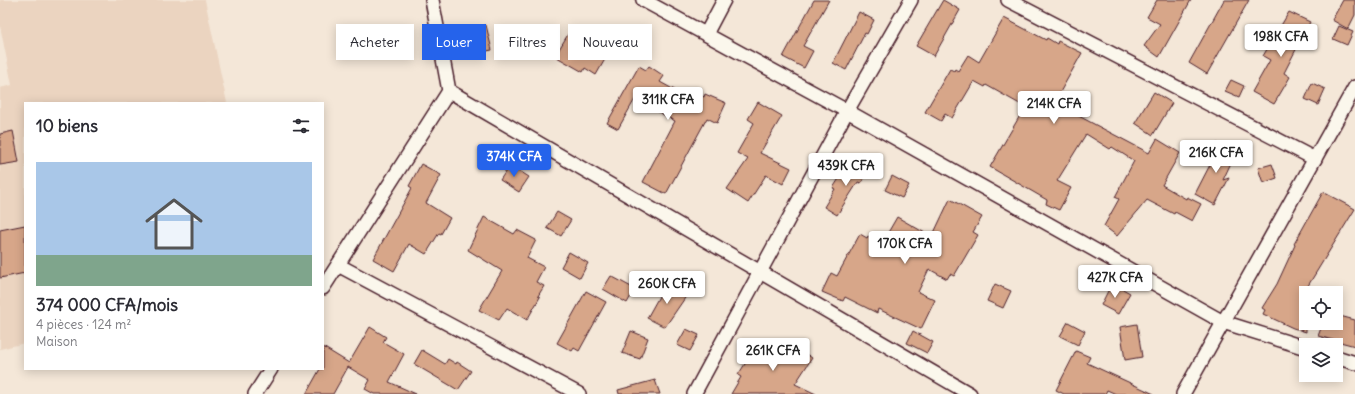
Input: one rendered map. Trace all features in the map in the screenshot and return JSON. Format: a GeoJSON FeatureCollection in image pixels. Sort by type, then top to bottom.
{"type":"FeatureCollection","features":[{"type":"Feature","properties":{"kind":"street"},"geometry":{"type":"LineString","coordinates":[[324,286],[449,91],[432,0]]}},
{"type":"Feature","properties":{"kind":"street"},"geometry":{"type":"LineString","coordinates":[[643,0],[847,111],[1223,322],[1299,346]]}},
{"type":"Feature","properties":{"kind":"street"},"geometry":{"type":"LineString","coordinates":[[706,34],[724,0]]}},
{"type":"Feature","properties":{"kind":"street"},"geometry":{"type":"LineString","coordinates":[[694,394],[847,111],[910,0]]}},
{"type":"Feature","properties":{"kind":"street"},"geometry":{"type":"LineString","coordinates":[[1008,0],[1315,159]]}},
{"type":"Feature","properties":{"kind":"street"},"geometry":{"type":"LineString","coordinates":[[1183,394],[1355,87]]}},
{"type":"Feature","properties":{"kind":"street"},"geometry":{"type":"LineString","coordinates":[[449,91],[970,394]]}},
{"type":"Feature","properties":{"kind":"street"},"geometry":{"type":"LineString","coordinates":[[338,265],[580,394]]}},
{"type":"Feature","properties":{"kind":"street"},"geometry":{"type":"LineString","coordinates":[[1343,359],[1355,363]]}},
{"type":"Feature","properties":{"kind":"street"},"geometry":{"type":"LineString","coordinates":[[255,394],[270,370]]}},
{"type":"Feature","properties":{"kind":"shaded area"},"geometry":{"type":"Polygon","coordinates":[[[0,0],[205,0],[227,102],[24,102],[24,225],[0,230],[0,165],[19,161],[13,131],[0,134],[0,88],[12,85],[0,26],[0,0]]]}},
{"type":"Feature","properties":{"kind":"shaded area"},"geometry":{"type":"Polygon","coordinates":[[[24,273],[24,343],[0,349],[0,278],[24,273]]]}},
{"type":"Feature","properties":{"kind":"building"},"geometry":{"type":"Polygon","coordinates":[[[814,0],[829,0],[803,46],[813,51],[804,68],[783,57],[814,0]]]}},
{"type":"Feature","properties":{"kind":"building"},"geometry":{"type":"Polygon","coordinates":[[[943,0],[960,10],[934,56],[916,46],[943,0]]]}},
{"type":"Feature","properties":{"kind":"building"},"geometry":{"type":"Polygon","coordinates":[[[1157,0],[1191,0],[1159,57],[1144,46],[1160,24],[1147,17],[1157,0]]]}},
{"type":"Feature","properties":{"kind":"building"},"geometry":{"type":"Polygon","coordinates":[[[1224,0],[1249,0],[1207,74],[1189,63],[1224,0]]]}},
{"type":"Feature","properties":{"kind":"building"},"geometry":{"type":"Polygon","coordinates":[[[1343,0],[1355,0],[1355,15],[1348,29],[1332,20],[1343,0]]]}},
{"type":"Feature","properties":{"kind":"building"},"geometry":{"type":"Polygon","coordinates":[[[859,12],[874,20],[867,34],[865,33],[846,70],[833,63],[859,12]]]}},
{"type":"Feature","properties":{"kind":"building"},"geometry":{"type":"Polygon","coordinates":[[[1289,12],[1310,22],[1284,73],[1290,77],[1274,104],[1252,92],[1270,60],[1263,56],[1289,12]]]}},
{"type":"Feature","properties":{"kind":"building"},"geometry":{"type":"Polygon","coordinates":[[[1004,18],[1046,40],[1047,38],[1057,44],[1058,41],[1082,53],[1054,103],[1149,153],[1157,139],[1180,153],[1162,185],[1186,199],[1187,197],[1201,204],[1192,221],[1175,212],[1174,214],[1147,200],[1117,236],[1104,226],[1119,199],[1115,197],[1134,161],[1112,147],[1110,149],[1086,134],[1057,181],[1071,188],[1059,210],[1046,204],[1047,200],[990,167],[1025,107],[986,85],[985,87],[974,81],[952,118],[945,114],[941,121],[925,112],[950,69],[954,71],[955,69],[958,71],[968,55],[979,62],[1004,18]]]}},
{"type":"Feature","properties":{"kind":"building"},"geometry":{"type":"Polygon","coordinates":[[[486,25],[492,50],[486,51],[486,25]]]}},
{"type":"Feature","properties":{"kind":"building"},"geometry":{"type":"Polygon","coordinates":[[[1339,26],[1353,32],[1347,45],[1333,39],[1339,26]]]}},
{"type":"Feature","properties":{"kind":"building"},"geometry":{"type":"Polygon","coordinates":[[[568,34],[568,60],[605,60],[596,75],[585,68],[583,72],[560,59],[560,48],[568,34]]]}},
{"type":"Feature","properties":{"kind":"building"},"geometry":{"type":"Polygon","coordinates":[[[639,66],[646,70],[649,66],[664,76],[660,82],[691,99],[695,92],[704,97],[705,94],[726,103],[717,123],[707,118],[666,194],[643,182],[675,121],[635,99],[618,129],[607,123],[639,66]]]}},
{"type":"Feature","properties":{"kind":"building"},"geometry":{"type":"Polygon","coordinates":[[[1231,80],[1244,86],[1239,97],[1225,91],[1231,80]]]}},
{"type":"Feature","properties":{"kind":"building"},"geometry":{"type":"Polygon","coordinates":[[[1312,83],[1325,89],[1318,105],[1305,99],[1312,83]]]}},
{"type":"Feature","properties":{"kind":"building"},"geometry":{"type":"Polygon","coordinates":[[[1154,92],[1172,103],[1153,135],[1135,123],[1154,92]]]}},
{"type":"Feature","properties":{"kind":"building"},"geometry":{"type":"Polygon","coordinates":[[[758,102],[782,116],[760,153],[791,168],[783,184],[766,175],[748,203],[727,189],[748,159],[737,153],[754,123],[748,119],[758,102]]]}},
{"type":"Feature","properties":{"kind":"building"},"geometry":{"type":"Polygon","coordinates":[[[13,131],[19,162],[0,165],[0,134],[13,131]]]}},
{"type":"Feature","properties":{"kind":"building"},"geometry":{"type":"Polygon","coordinates":[[[1217,143],[1236,152],[1223,180],[1229,178],[1215,205],[1195,194],[1212,161],[1210,159],[1217,143]]]}},
{"type":"Feature","properties":{"kind":"building"},"geometry":{"type":"Polygon","coordinates":[[[853,161],[869,171],[861,183],[858,182],[837,215],[824,207],[835,189],[833,188],[840,177],[842,178],[853,161]]]}},
{"type":"Feature","properties":{"kind":"building"},"geometry":{"type":"Polygon","coordinates":[[[421,164],[441,175],[426,203],[450,218],[441,234],[439,233],[426,254],[409,244],[394,271],[373,259],[412,188],[409,186],[421,164]]]}},
{"type":"Feature","properties":{"kind":"building"},"geometry":{"type":"Polygon","coordinates":[[[1272,164],[1277,178],[1263,183],[1258,168],[1272,164]]]}},
{"type":"Feature","properties":{"kind":"building"},"geometry":{"type":"Polygon","coordinates":[[[510,165],[529,177],[519,192],[500,180],[510,165]]]}},
{"type":"Feature","properties":{"kind":"building"},"geometry":{"type":"Polygon","coordinates":[[[892,176],[909,185],[902,198],[885,190],[892,176]]]}},
{"type":"Feature","properties":{"kind":"building"},"geometry":{"type":"Polygon","coordinates":[[[1323,192],[1355,209],[1308,286],[1299,286],[1299,330],[1263,314],[1265,310],[1262,308],[1277,284],[1295,245],[1294,244],[1323,192]]]}},
{"type":"Feature","properties":{"kind":"building"},"geometry":{"type":"Polygon","coordinates":[[[950,199],[982,217],[973,232],[978,235],[954,276],[950,274],[947,279],[929,269],[918,292],[935,300],[921,329],[878,309],[877,313],[845,297],[843,301],[822,292],[831,273],[837,276],[860,234],[882,243],[897,217],[932,237],[950,199]]]}},
{"type":"Feature","properties":{"kind":"building"},"geometry":{"type":"Polygon","coordinates":[[[557,212],[571,220],[561,236],[547,228],[557,212]]]}},
{"type":"Feature","properties":{"kind":"building"},"geometry":{"type":"Polygon","coordinates":[[[484,217],[514,234],[517,230],[536,240],[527,258],[544,267],[536,282],[544,286],[538,296],[540,297],[527,320],[507,308],[499,320],[479,310],[502,271],[468,250],[484,217]]]}},
{"type":"Feature","properties":{"kind":"building"},"geometry":{"type":"Polygon","coordinates":[[[24,225],[24,273],[0,278],[0,230],[24,225]]]}},
{"type":"Feature","properties":{"kind":"building"},"geometry":{"type":"Polygon","coordinates":[[[569,252],[588,263],[580,278],[561,267],[569,252]]]}},
{"type":"Feature","properties":{"kind":"building"},"geometry":{"type":"Polygon","coordinates":[[[611,276],[635,289],[627,303],[603,289],[611,276]]]}},
{"type":"Feature","properties":{"kind":"building"},"geometry":{"type":"Polygon","coordinates":[[[667,282],[687,295],[665,327],[647,318],[667,282]]]}},
{"type":"Feature","properties":{"kind":"building"},"geometry":{"type":"Polygon","coordinates":[[[1112,283],[1130,293],[1118,314],[1101,305],[1112,283]]]}},
{"type":"Feature","properties":{"kind":"building"},"geometry":{"type":"Polygon","coordinates":[[[995,284],[1011,291],[1003,308],[987,301],[995,284]]]}},
{"type":"Feature","properties":{"kind":"building"},"geometry":{"type":"Polygon","coordinates":[[[586,291],[606,302],[579,351],[574,348],[572,351],[557,343],[586,291]]]}},
{"type":"Feature","properties":{"kind":"building"},"geometry":{"type":"Polygon","coordinates":[[[1343,317],[1355,320],[1355,346],[1343,343],[1343,338],[1325,338],[1318,336],[1320,330],[1343,330],[1343,317]]]}},
{"type":"Feature","properties":{"kind":"building"},"geometry":{"type":"Polygon","coordinates":[[[1068,322],[1085,331],[1078,345],[1060,336],[1068,322]]]}},
{"type":"Feature","properties":{"kind":"building"},"geometry":{"type":"Polygon","coordinates":[[[1137,324],[1142,357],[1125,360],[1120,327],[1137,324]]]}},
{"type":"Feature","properties":{"kind":"building"},"geometry":{"type":"Polygon","coordinates":[[[370,327],[386,337],[383,342],[404,354],[389,382],[416,394],[374,394],[365,389],[370,380],[348,367],[333,394],[306,394],[319,370],[324,370],[324,348],[349,363],[370,327]]]}},
{"type":"Feature","properties":{"kind":"building"},"geometry":{"type":"Polygon","coordinates":[[[686,329],[699,335],[690,351],[677,345],[686,329]]]}},
{"type":"Feature","properties":{"kind":"building"},"geometry":{"type":"Polygon","coordinates":[[[631,331],[648,338],[640,359],[622,353],[631,331]]]}},
{"type":"Feature","properties":{"kind":"building"},"geometry":{"type":"Polygon","coordinates":[[[913,331],[933,342],[927,353],[907,343],[913,331]]]}},
{"type":"Feature","properties":{"kind":"building"},"geometry":{"type":"Polygon","coordinates":[[[760,340],[786,355],[793,345],[812,358],[795,384],[816,394],[731,394],[741,377],[738,375],[760,340]]]}},
{"type":"Feature","properties":{"kind":"building"},"geometry":{"type":"Polygon","coordinates":[[[422,350],[445,364],[448,359],[456,364],[457,362],[471,371],[458,390],[414,364],[422,350]]]}},
{"type":"Feature","properties":{"kind":"building"},"geometry":{"type":"Polygon","coordinates":[[[1076,351],[1090,357],[1087,363],[1154,394],[1116,394],[1107,390],[1105,394],[1064,394],[1056,390],[1076,351]]]}},
{"type":"Feature","properties":{"kind":"building"},"geometry":{"type":"Polygon","coordinates":[[[655,380],[660,394],[619,394],[618,390],[655,380]]]}}]}
